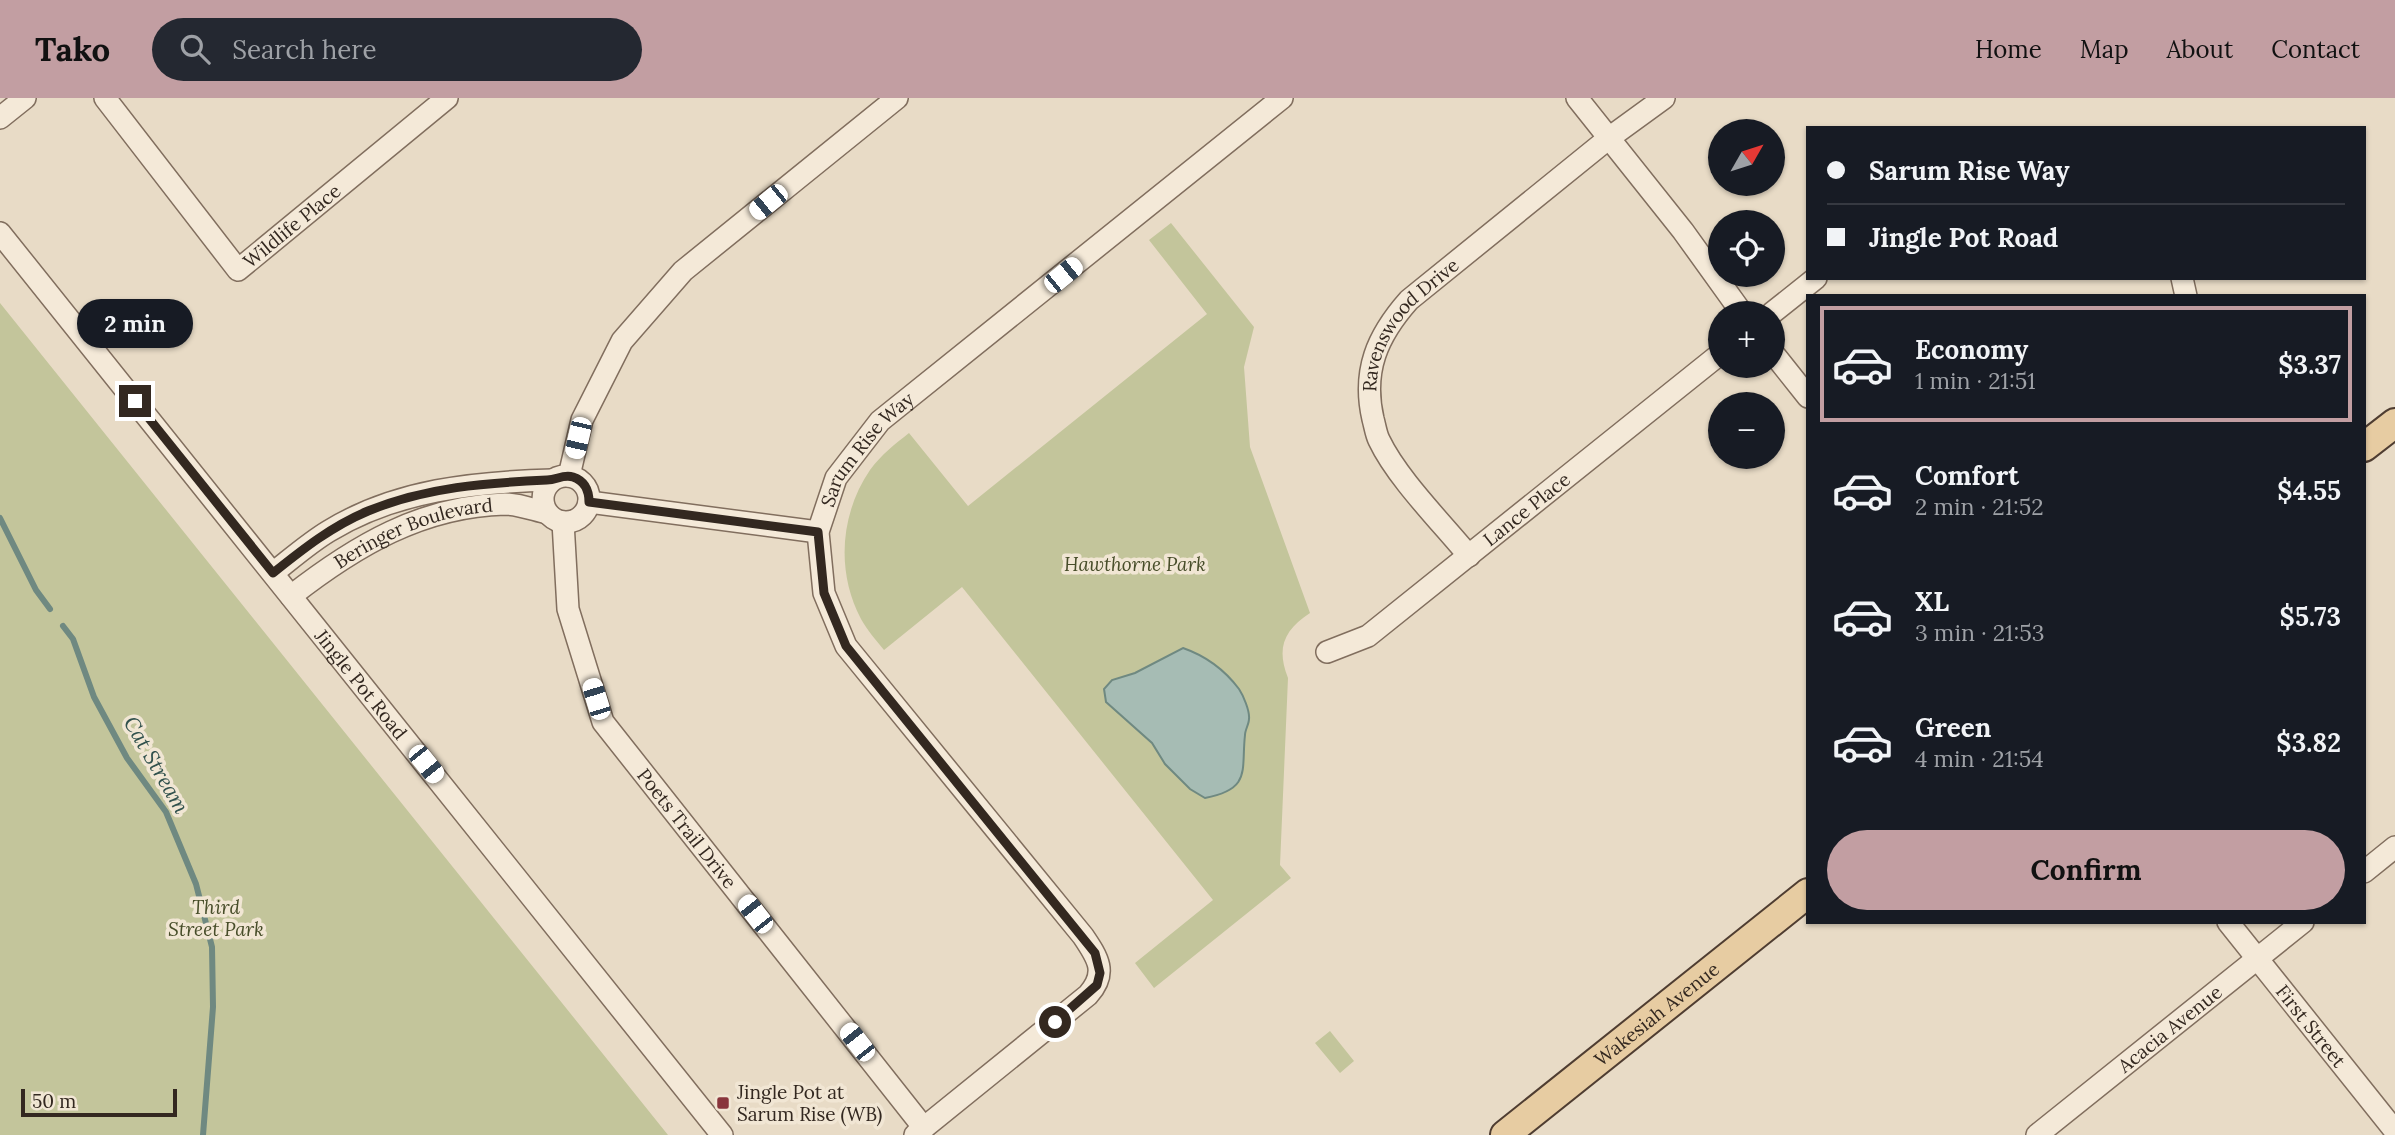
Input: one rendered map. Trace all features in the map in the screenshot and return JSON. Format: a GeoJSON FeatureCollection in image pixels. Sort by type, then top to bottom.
{"type":"FeatureCollection","features":[{"type":"Feature","properties":{"kind":"main road"},"geometry":{"type":"LineString","coordinates":[[2366,445],[2395,423]]}},
{"type":"Feature","properties":{"kind":"main road","name":"Wakesiah Avenue"},"geometry":{"type":"LineString","coordinates":[[1505,1135],[1806,895]]}},
{"type":"Feature","properties":{"kind":"street"},"geometry":{"type":"LineString","coordinates":[[0,118],[24,98]]}},
{"type":"Feature","properties":{"kind":"street","name":"Wildlife Place"},"geometry":{"type":"LineString","coordinates":[[106,98],[238,270],[447,98]]}},
{"type":"Feature","properties":{"kind":"street"},"geometry":{"type":"LineString","coordinates":[[561,478],[582,419],[622,341],[683,271],[897,98]]}},
{"type":"Feature","properties":{"kind":"street","name":"Sarum Rise Way"},"geometry":{"type":"LineString","coordinates":[[920,1131],[1088,995],[1097,985],[1100,973],[1095,953],[1083,936],[846,646],[824,593],[818,532],[836,478],[880,421],[1282,98]]}},
{"type":"Feature","properties":{"kind":"street"},"geometry":{"type":"LineString","coordinates":[[1577,98],[1683,231],[1733,301]]}},
{"type":"Feature","properties":{"kind":"street","name":"Ravenswood Drive"},"geometry":{"type":"LineString","coordinates":[[1469,556],[1394,464],[1378,438],[1368,388],[1378,343],[1390,321],[1409,300],[1609,138],[1664,98]]}},
{"type":"Feature","properties":{"kind":"street","name":"Jingle Pot Road"},"geometry":{"type":"LineString","coordinates":[[0,233],[722,1135]]}},
{"type":"Feature","properties":{"kind":"street"},"geometry":{"type":"LineString","coordinates":[[1785,303],[1813,280]]}},
{"type":"Feature","properties":{"kind":"street","name":"Lance Place"},"geometry":{"type":"LineString","coordinates":[[1327,652],[1368,636],[1708,364]]}},
{"type":"Feature","properties":{"kind":"street"},"geometry":{"type":"LineString","coordinates":[[1785,368],[1806,394]]}},
{"type":"Feature","properties":{"kind":"street"},"geometry":{"type":"LineString","coordinates":[[561,478],[582,482],[587,488],[589,502],[587,509],[577,519],[555,518],[543,500],[547,486],[561,478]]}},
{"type":"Feature","properties":{"kind":"street","name":"Beringer Boulevard"},"geometry":{"type":"LineString","coordinates":[[273,573],[330,531],[380,507],[457,487],[561,478]]}},
{"type":"Feature","properties":{"kind":"street"},"geometry":{"type":"LineString","coordinates":[[589,502],[818,532]]}},
{"type":"Feature","properties":{"kind":"street","name":"Beringer Boulevard"},"geometry":{"type":"LineString","coordinates":[[291,596],[347,554],[402,526],[449,512],[508,504],[555,518]]}},
{"type":"Feature","properties":{"kind":"street","name":"Poets Trail Drive"},"geometry":{"type":"LineString","coordinates":[[555,518],[568,609],[603,722],[920,1131]]}},
{"type":"Feature","properties":{"kind":"street"},"geometry":{"type":"LineString","coordinates":[[2366,870],[2395,847]]}},
{"type":"Feature","properties":{"kind":"street","name":"First Street"},"geometry":{"type":"LineString","coordinates":[[2230,924],[2395,1131]]}},
{"type":"Feature","properties":{"kind":"street","name":"Acacia Avenue"},"geometry":{"type":"LineString","coordinates":[[2037,1135],[2301,924]]}},
{"type":"Feature","properties":{"kind":"green space","name":"Hawthorne Park"},"geometry":{"type":"Polygon","coordinates":[[[1171,223],[1254,327],[1244,367],[1250,447],[1310,613],[1288,633],[1283,649],[1288,678],[1280,865],[1291,878],[1154,988],[1135,963],[1213,900],[962,587],[884,650],[863,623],[853,601],[845,563],[845,543],[852,505],[860,487],[879,459],[909,433],[968,506],[1207,314],[1149,240],[1171,223]]]}},
{"type":"Feature","properties":{"kind":"green space","name":"Third Street Park"},"geometry":{"type":"Polygon","coordinates":[[[0,303],[668,1135],[0,1135],[0,303]]]}},
{"type":"Feature","properties":{"kind":"green space"},"geometry":{"type":"Polygon","coordinates":[[[1330,1031],[1354,1061],[1340,1073],[1315,1043],[1330,1031]]]}},
{"type":"Feature","properties":{"kind":"water"},"geometry":{"type":"Polygon","coordinates":[[[1183,648],[1207,659],[1227,675],[1241,692],[1249,716],[1241,776],[1231,789],[1205,798],[1190,789],[1165,764],[1152,743],[1106,702],[1104,689],[1112,680],[1135,673],[1183,648]]]}},
{"type":"Feature","properties":{"kind":"waterway","name":"Cat Stream"},"geometry":{"type":"LineString","coordinates":[[0,518],[36,590],[50,609]]}},
{"type":"Feature","properties":{"kind":"waterway","name":"Cat Stream"},"geometry":{"type":"LineString","coordinates":[[63,626],[73,639],[94,697],[127,758],[166,812],[196,884],[212,947],[213,1007],[203,1135]]}},
{"type":"Feature","properties":{"kind":"place","name":"Jingle Pot at Sarum Rise (WB)"},"geometry":{"type":"Point","coordinates":[723,1103]}},
{"type":"Feature","properties":{"kind":"route"},"geometry":{"type":"LineString","coordinates":[[135,401],[273,573],[313,542],[368,511],[444,489],[508,481],[552,480],[563,476],[582,482],[587,488],[589,502],[818,532],[824,593],[846,646],[1095,953],[1100,973],[1097,985],[1055,1022]]}}]}
